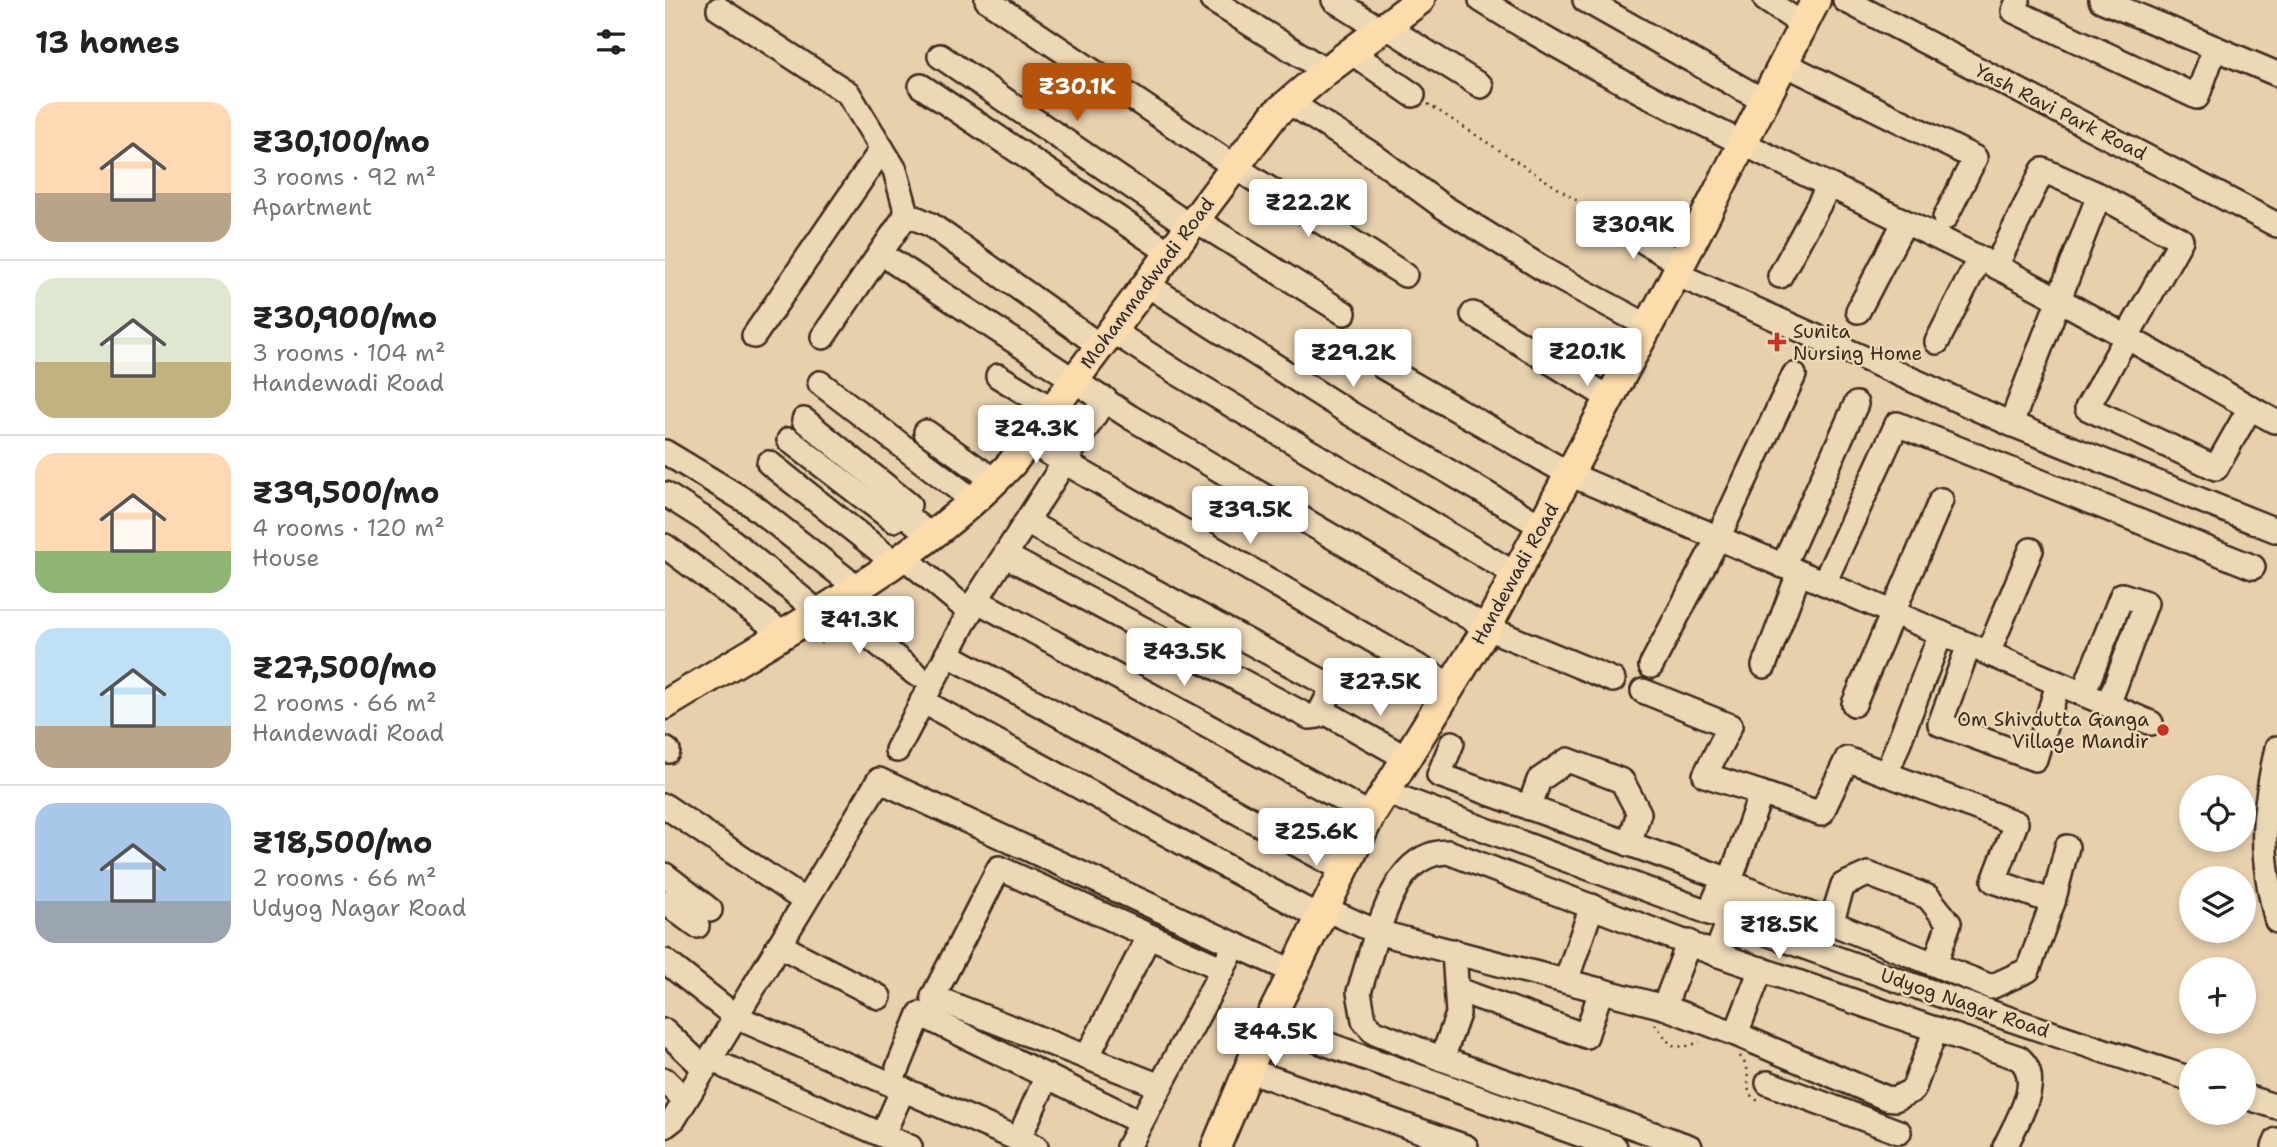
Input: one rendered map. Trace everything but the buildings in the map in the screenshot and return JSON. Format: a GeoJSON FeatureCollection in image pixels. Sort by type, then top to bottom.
{"type":"FeatureCollection","features":[{"type":"Feature","properties":{"kind":"main road","name":"Mohammadwadi Road"},"geometry":{"type":"LineString","coordinates":[[665,705],[899,560],[974,501],[995,481],[1028,441],[1274,115],[1326,71],[1420,0]]}},
{"type":"Feature","properties":{"kind":"main road","name":"Handewadi Road"},"geometry":{"type":"LineString","coordinates":[[1216,1147],[1268,1023],[1342,869],[1378,803],[1487,628],[1678,269],[1816,0]]}},
{"type":"Feature","properties":{"kind":"street"},"geometry":{"type":"LineString","coordinates":[[987,0],[1235,167],[1405,275]]}},
{"type":"Feature","properties":{"kind":"street"},"geometry":{"type":"LineString","coordinates":[[1212,0],[1326,71]]}},
{"type":"Feature","properties":{"kind":"street"},"geometry":{"type":"LineString","coordinates":[[1334,0],[1481,86]]}},
{"type":"Feature","properties":{"kind":"street"},"geometry":{"type":"LineString","coordinates":[[1481,0],[1522,26],[1742,144],[1987,262],[2274,421]]}},
{"type":"Feature","properties":{"kind":"street"},"geometry":{"type":"LineString","coordinates":[[1585,0],[1764,101]]}},
{"type":"Feature","properties":{"kind":"street"},"geometry":{"type":"LineString","coordinates":[[1766,0],[1803,25]]}},
{"type":"Feature","properties":{"kind":"street","name":"Yash Ravi Park Road"},"geometry":{"type":"LineString","coordinates":[[1845,0],[2277,225]]}},
{"type":"Feature","properties":{"kind":"street"},"geometry":{"type":"LineString","coordinates":[[2018,0],[2014,11],[2197,97],[2215,48]]}},
{"type":"Feature","properties":{"kind":"street"},"geometry":{"type":"LineString","coordinates":[[2101,0],[2277,74]]}},
{"type":"Feature","properties":{"kind":"street"},"geometry":{"type":"LineString","coordinates":[[719,9],[848,93],[895,170],[907,214],[823,337]]}},
{"type":"Feature","properties":{"kind":"street"},"geometry":{"type":"LineString","coordinates":[[1351,52],[1413,95]]}},
{"type":"Feature","properties":{"kind":"street"},"geometry":{"type":"LineString","coordinates":[[940,56],[1192,223],[1344,313]]}},
{"type":"Feature","properties":{"kind":"street"},"geometry":{"type":"LineString","coordinates":[[1783,63],[1975,158],[1945,218]]}},
{"type":"Feature","properties":{"kind":"street"},"geometry":{"type":"LineString","coordinates":[[921,86],[1170,253]]}},
{"type":"Feature","properties":{"kind":"street"},"geometry":{"type":"LineString","coordinates":[[1289,102],[1373,155],[1464,220],[1553,275],[1648,326]]}},
{"type":"Feature","properties":{"kind":"street"},"geometry":{"type":"LineString","coordinates":[[754,336],[882,149]]}},
{"type":"Feature","properties":{"kind":"street"},"geometry":{"type":"LineString","coordinates":[[1937,342],[2043,170],[2099,195],[2181,240],[2087,408],[2216,468],[2250,408]]}},
{"type":"Feature","properties":{"kind":"street"},"geometry":{"type":"LineString","coordinates":[[1780,276],[1829,186]]}},
{"type":"Feature","properties":{"kind":"street"},"geometry":{"type":"LineString","coordinates":[[2011,424],[2099,195]]}},
{"type":"Feature","properties":{"kind":"street"},"geometry":{"type":"LineString","coordinates":[[907,214],[931,225],[1106,338],[1176,372],[1515,575]]}},
{"type":"Feature","properties":{"kind":"street"},"geometry":{"type":"LineString","coordinates":[[1608,220],[1678,269],[2011,424],[2275,530]]}},
{"type":"Feature","properties":{"kind":"street"},"geometry":{"type":"LineString","coordinates":[[1858,311],[1904,223]]}},
{"type":"Feature","properties":{"kind":"street"},"geometry":{"type":"LineString","coordinates":[[894,262],[1156,432],[1487,628],[1613,680]]}},
{"type":"Feature","properties":{"kind":"street"},"geometry":{"type":"LineString","coordinates":[[1146,284],[1351,414],[1541,526]]}},
{"type":"Feature","properties":{"kind":"street"},"geometry":{"type":"LineString","coordinates":[[1473,314],[1609,398]]}},
{"type":"Feature","properties":{"kind":"street"},"geometry":{"type":"LineString","coordinates":[[1383,367],[1569,474],[2151,723]]}},
{"type":"Feature","properties":{"kind":"street"},"geometry":{"type":"LineString","coordinates":[[1651,666],[1718,538],[1794,374]]}},
{"type":"Feature","properties":{"kind":"street"},"geometry":{"type":"LineString","coordinates":[[998,376],[1052,409]]}},
{"type":"Feature","properties":{"kind":"street"},"geometry":{"type":"LineString","coordinates":[[820,383],[974,501]]}},
{"type":"Feature","properties":{"kind":"street"},"geometry":{"type":"LineString","coordinates":[[897,750],[973,606],[1105,399]]}},
{"type":"Feature","properties":{"kind":"street"},"geometry":{"type":"LineString","coordinates":[[1764,666],[1791,569],[1856,404]]}},
{"type":"Feature","properties":{"kind":"street"},"geometry":{"type":"LineString","coordinates":[[789,440],[893,520],[904,514],[909,505],[804,421]]}},
{"type":"Feature","properties":{"kind":"street"},"geometry":{"type":"LineString","coordinates":[[1824,583],[1897,424],[2253,567]]}},
{"type":"Feature","properties":{"kind":"street"},"geometry":{"type":"LineString","coordinates":[[926,432],[995,481]]}},
{"type":"Feature","properties":{"kind":"street"},"geometry":{"type":"LineString","coordinates":[[1028,441],[1451,686]]}},
{"type":"Feature","properties":{"kind":"street"},"geometry":{"type":"LineString","coordinates":[[665,452],[751,504],[856,587]]}},
{"type":"Feature","properties":{"kind":"street","name":"Udyog Nagar Road"},"geometry":{"type":"LineString","coordinates":[[769,463],[899,560],[973,606],[1378,803],[1719,917],[2054,1035],[2179,1075]]}},
{"type":"Feature","properties":{"kind":"street"},"geometry":{"type":"LineString","coordinates":[[665,494],[709,522],[916,674]]}},
{"type":"Feature","properties":{"kind":"street"},"geometry":{"type":"LineString","coordinates":[[1854,704],[1941,500]]}},
{"type":"Feature","properties":{"kind":"street"},"geometry":{"type":"LineString","coordinates":[[904,514],[931,536]]}},
{"type":"Feature","properties":{"kind":"street"},"geometry":{"type":"LineString","coordinates":[[1006,556],[1308,717],[1318,716],[1330,694],[1327,684],[1028,523]]}},
{"type":"Feature","properties":{"kind":"street"},"geometry":{"type":"LineString","coordinates":[[2031,550],[1940,724],[2035,759],[2058,684]]}},
{"type":"Feature","properties":{"kind":"street"},"geometry":{"type":"LineString","coordinates":[[669,557],[782,633]]}},
{"type":"Feature","properties":{"kind":"street"},"geometry":{"type":"LineString","coordinates":[[2083,694],[2122,595],[2146,603],[2108,705]]}},
{"type":"Feature","properties":{"kind":"street"},"geometry":{"type":"LineString","coordinates":[[1892,760],[1941,634]]}},
{"type":"Feature","properties":{"kind":"street"},"geometry":{"type":"LineString","coordinates":[[947,654],[1342,869]]}},
{"type":"Feature","properties":{"kind":"street"},"geometry":{"type":"LineString","coordinates":[[1643,691],[1730,726],[1705,775],[1821,814],[1847,759],[2016,824],[1994,881],[2053,902]]}},
{"type":"Feature","properties":{"kind":"street"},"geometry":{"type":"LineString","coordinates":[[922,701],[1321,912],[1377,932],[1601,990],[1659,1015],[1886,1098],[1895,1099],[1906,1095]]}},
{"type":"Feature","properties":{"kind":"street"},"geometry":{"type":"LineString","coordinates":[[1332,716],[1406,758]]}},
{"type":"Feature","properties":{"kind":"street"},"geometry":{"type":"LineString","coordinates":[[1452,743],[1439,775],[1732,882],[1991,987],[2028,970],[2053,902],[2067,847]]}},
{"type":"Feature","properties":{"kind":"street"},"geometry":{"type":"LineString","coordinates":[[2277,748],[2265,803],[2263,855],[2277,921]]}},
{"type":"Feature","properties":{"kind":"street"},"geometry":{"type":"LineString","coordinates":[[1529,808],[1539,780],[1568,760],[1622,780],[1639,813],[1629,844]]}},
{"type":"Feature","properties":{"kind":"street"},"geometry":{"type":"LineString","coordinates":[[665,1126],[674,1119],[685,1100],[716,1068],[736,1017],[879,780],[1292,971]]}},
{"type":"Feature","properties":{"kind":"street"},"geometry":{"type":"LineString","coordinates":[[1716,954],[1719,917],[1761,793]]}},
{"type":"Feature","properties":{"kind":"street"},"geometry":{"type":"LineString","coordinates":[[665,806],[805,901]]}},
{"type":"Feature","properties":{"kind":"street"},"geometry":{"type":"LineString","coordinates":[[1690,1147],[1383,1037],[1364,1020],[1359,992],[1377,932],[1391,896],[1404,874],[1419,858],[1434,852],[1448,852],[1716,954],[2019,1058],[2027,1065],[2031,1077],[2005,1147]]}},
{"type":"Feature","properties":{"kind":"street"},"geometry":{"type":"LineString","coordinates":[[1160,1086],[933,997],[999,868],[1223,969]]}},
{"type":"Feature","properties":{"kind":"street"},"geometry":{"type":"LineString","coordinates":[[1831,923],[1843,885],[1868,874],[1928,897],[1949,923],[1935,964]]}},
{"type":"Feature","properties":{"kind":"street"},"geometry":{"type":"LineString","coordinates":[[665,875],[703,918],[665,902]]}},
{"type":"Feature","properties":{"kind":"street"},"geometry":{"type":"LineString","coordinates":[[1566,981],[1592,906]]}},
{"type":"Feature","properties":{"kind":"street"},"geometry":{"type":"LineString","coordinates":[[1087,1057],[1149,936]]}},
{"type":"Feature","properties":{"kind":"street"},"geometry":{"type":"LineString","coordinates":[[1659,1015],[1689,942]]}},
{"type":"Feature","properties":{"kind":"street"},"geometry":{"type":"LineString","coordinates":[[779,945],[879,997]]}},
{"type":"Feature","properties":{"kind":"street"},"geometry":{"type":"LineString","coordinates":[[1128,1147],[1235,946]]}},
{"type":"Feature","properties":{"kind":"street"},"geometry":{"type":"LineString","coordinates":[[1441,1059],[1458,1014],[1454,951]]}},
{"type":"Feature","properties":{"kind":"street"},"geometry":{"type":"LineString","coordinates":[[665,961],[736,1017],[901,1079],[1036,1147]]}},
{"type":"Feature","properties":{"kind":"street"},"geometry":{"type":"LineString","coordinates":[[1737,1043],[1761,969]]}},
{"type":"Feature","properties":{"kind":"street"},"geometry":{"type":"LineString","coordinates":[[1458,990],[1586,1036],[1601,990]]}},
{"type":"Feature","properties":{"kind":"street"},"geometry":{"type":"LineString","coordinates":[[883,1134],[920,1014],[1140,1122]]}},
{"type":"Feature","properties":{"kind":"street"},"geometry":{"type":"LineString","coordinates":[[1268,1023],[1615,1147]]}},
{"type":"Feature","properties":{"kind":"street"},"geometry":{"type":"LineString","coordinates":[[1763,1092],[1897,1140],[1906,1095],[1919,1078],[1936,1029]]}},
{"type":"Feature","properties":{"kind":"street"},"geometry":{"type":"LineString","coordinates":[[665,1031],[716,1068],[911,1147]]}},
{"type":"Feature","properties":{"kind":"street"},"geometry":{"type":"LineString","coordinates":[[1248,1070],[1466,1147]]}},
{"type":"Feature","properties":{"kind":"street"},"geometry":{"type":"LineString","coordinates":[[1025,1125],[1047,1076]]}},
{"type":"Feature","properties":{"kind":"street"},"geometry":{"type":"LineString","coordinates":[[665,1080],[685,1100]]}},
{"type":"Feature","properties":{"kind":"street"},"geometry":{"type":"LineString","coordinates":[[2256,1100],[2277,1107]]}},
{"type":"Feature","properties":{"kind":"street"},"geometry":{"type":"LineString","coordinates":[[2274,1147],[2277,1140]]}},
{"type":"Feature","properties":{"kind":"path"},"geometry":{"type":"LineString","coordinates":[[1413,95],[1608,220]]}},
{"type":"Feature","properties":{"kind":"path"},"geometry":{"type":"LineString","coordinates":[[1659,1015],[1671,1045],[1684,1047],[1707,1039]]}},
{"type":"Feature","properties":{"kind":"path"},"geometry":{"type":"LineString","coordinates":[[1737,1043],[1747,1067],[1749,1094],[1763,1092]]}},
{"type":"Feature","properties":{"kind":"place","name":"Sunita Nursing Home"},"geometry":{"type":"Point","coordinates":[1777,342]}},
{"type":"Feature","properties":{"kind":"place","name":"Om Shivdutta Ganga Village Mandir"},"geometry":{"type":"Point","coordinates":[2163,730]}}]}
